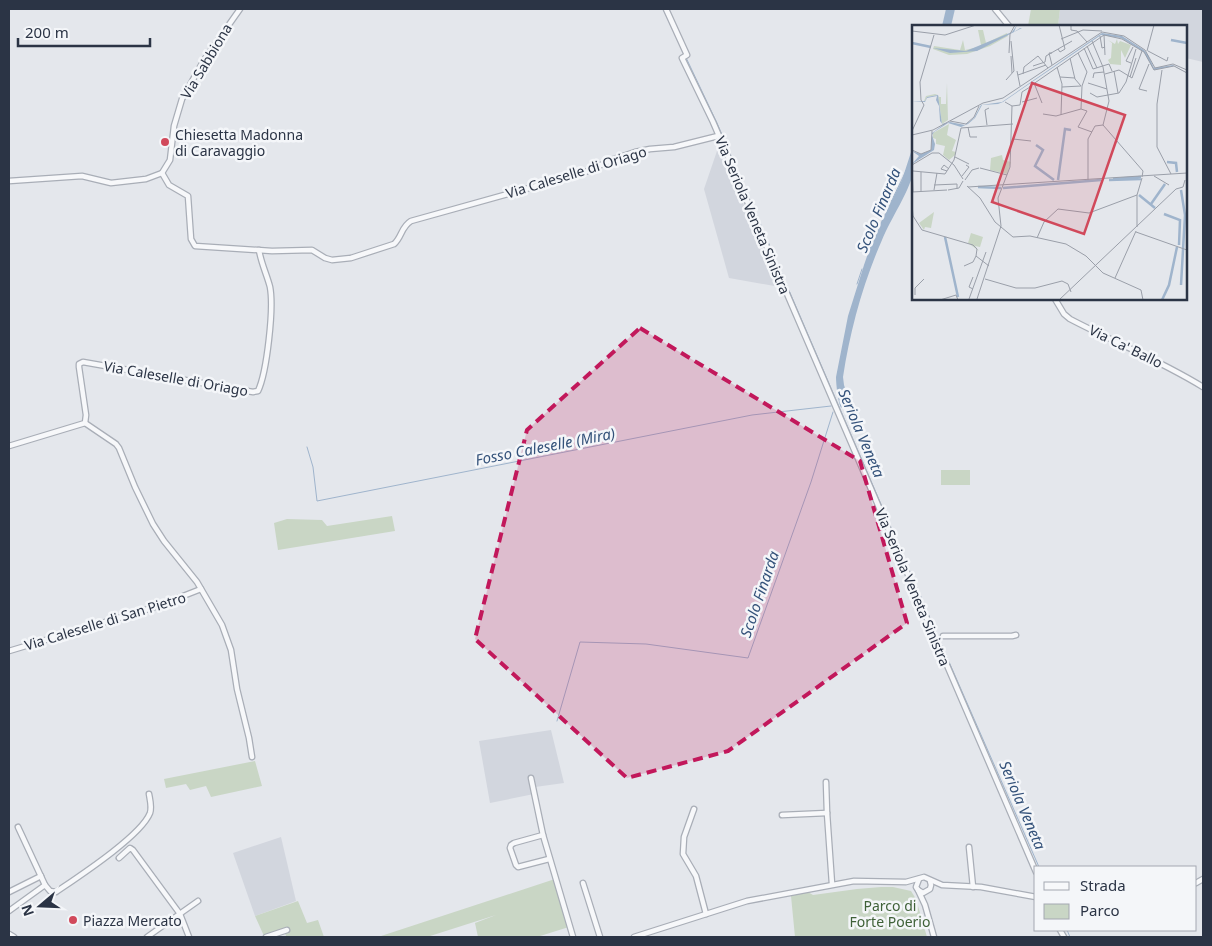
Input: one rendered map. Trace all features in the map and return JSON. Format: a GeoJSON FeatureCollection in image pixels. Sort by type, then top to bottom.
{"type":"FeatureCollection","features":[{"type":"Feature","properties":{"kind":"street","name":"Via Sabbiona"},"geometry":{"type":"LineString","coordinates":[[162,172],[170,160],[174,126],[182,99],[204,60],[240,9]]}},
{"type":"Feature","properties":{"kind":"street","name":"Via Seriola Veneta Sinistra"},"geometry":{"type":"LineString","coordinates":[[666,9],[684,57],[1034,867]]}},
{"type":"Feature","properties":{"kind":"street"},"geometry":{"type":"LineString","coordinates":[[995,9],[1008,25]]}},
{"type":"Feature","properties":{"kind":"street","name":"Via Caleselle di Oriago"},"geometry":{"type":"LineString","coordinates":[[85,423],[86,415],[78,367],[82,362],[253,392],[258,391],[266,356],[272,302],[270,286],[259,250],[312,250],[328,260],[351,258],[394,244],[397,242],[404,226],[411,221],[583,173],[608,161],[629,154],[650,149],[674,147],[718,136]]}},
{"type":"Feature","properties":{"kind":"street"},"geometry":{"type":"LineString","coordinates":[[9,182],[82,176],[111,183],[146,179],[162,172],[170,185],[188,196],[191,239],[195,246],[259,250]]}},
{"type":"Feature","properties":{"kind":"street","name":"Via Ca' Ballo"},"geometry":{"type":"LineString","coordinates":[[1056,300],[1064,314],[1070,319],[1178,371],[1203,387]]}},
{"type":"Feature","properties":{"kind":"street"},"geometry":{"type":"LineString","coordinates":[[9,446],[85,423]]}},
{"type":"Feature","properties":{"kind":"street","name":"Via Caleselle di San Pietro"},"geometry":{"type":"LineString","coordinates":[[85,423],[119,448],[153,524],[164,541],[192,574],[222,625],[226,634],[252,757]]}},
{"type":"Feature","properties":{"kind":"street","name":"Via Caleselle di San Pietro"},"geometry":{"type":"LineString","coordinates":[[9,651],[154,607],[201,590]]}},
{"type":"Feature","properties":{"kind":"street"},"geometry":{"type":"LineString","coordinates":[[943,636],[1016,635]]}},
{"type":"Feature","properties":{"kind":"street"},"geometry":{"type":"LineString","coordinates":[[531,778],[543,835],[573,937]]}},
{"type":"Feature","properties":{"kind":"street"},"geometry":{"type":"LineString","coordinates":[[826,782],[832,884]]}},
{"type":"Feature","properties":{"kind":"street"},"geometry":{"type":"LineString","coordinates":[[18,827],[45,885],[50,891],[56,892],[119,848],[149,814],[151,806],[149,794]]}},
{"type":"Feature","properties":{"kind":"street"},"geometry":{"type":"LineString","coordinates":[[694,809],[684,837],[684,854],[696,876],[706,914]]}},
{"type":"Feature","properties":{"kind":"street"},"geometry":{"type":"LineString","coordinates":[[782,815],[827,813]]}},
{"type":"Feature","properties":{"kind":"street"},"geometry":{"type":"LineString","coordinates":[[543,835],[514,843],[510,848],[518,867],[550,859]]}},
{"type":"Feature","properties":{"kind":"street"},"geometry":{"type":"LineString","coordinates":[[970,847],[973,887]]}},
{"type":"Feature","properties":{"kind":"street"},"geometry":{"type":"LineString","coordinates":[[119,858],[130,848],[133,850],[180,914],[189,937]]}},
{"type":"Feature","properties":{"kind":"street"},"geometry":{"type":"LineString","coordinates":[[9,892],[41,876]]}},
{"type":"Feature","properties":{"kind":"street"},"geometry":{"type":"LineString","coordinates":[[634,937],[754,899],[832,884],[870,881],[906,882],[924,877],[942,885],[973,887],[1034,897]]}},
{"type":"Feature","properties":{"kind":"street"},"geometry":{"type":"LineString","coordinates":[[919,879],[916,882],[917,889],[925,905],[934,937]]}},
{"type":"Feature","properties":{"kind":"street"},"geometry":{"type":"LineString","coordinates":[[925,905],[931,885],[930,880]]}},
{"type":"Feature","properties":{"kind":"street"},"geometry":{"type":"LineString","coordinates":[[906,882],[923,893],[942,885]]}},
{"type":"Feature","properties":{"kind":"street"},"geometry":{"type":"LineString","coordinates":[[583,883],[600,937]]}},
{"type":"Feature","properties":{"kind":"street"},"geometry":{"type":"LineString","coordinates":[[9,911],[45,885]]}},
{"type":"Feature","properties":{"kind":"street"},"geometry":{"type":"LineString","coordinates":[[147,937],[198,901]]}},
{"type":"Feature","properties":{"kind":"street"},"geometry":{"type":"LineString","coordinates":[[266,937],[286,930]]}},
{"type":"Feature","properties":{"kind":"street"},"geometry":{"type":"LineString","coordinates":[[9,934],[14,937]]}},
{"type":"Feature","properties":{"kind":"highlighted area"},"geometry":{"type":"Polygon","coordinates":[[[640,328],[860,461],[907,623],[728,751],[627,778],[475,639],[527,430],[640,328]]]}},
{"type":"Feature","properties":{"kind":"shaded area"},"geometry":{"type":"Polygon","coordinates":[[[1060,9],[1203,9],[1203,62],[1187,58],[1187,25],[1058,25],[1060,9]]]}},
{"type":"Feature","properties":{"kind":"shaded area"},"geometry":{"type":"Polygon","coordinates":[[[718,148],[780,287],[729,278],[704,189],[718,148]]]}},
{"type":"Feature","properties":{"kind":"shaded area"},"geometry":{"type":"Polygon","coordinates":[[[551,730],[564,783],[535,787],[534,794],[490,803],[479,741],[551,730]]]}},
{"type":"Feature","properties":{"kind":"shaded area"},"geometry":{"type":"Polygon","coordinates":[[[281,837],[296,901],[255,916],[233,853],[281,837]]]}},
{"type":"Feature","properties":{"kind":"green space"},"geometry":{"type":"Polygon","coordinates":[[[1031,9],[1060,9],[1058,25],[1028,25],[1031,9]]]}},
{"type":"Feature","properties":{"kind":"green space"},"geometry":{"type":"Polygon","coordinates":[[[941,470],[970,470],[970,485],[941,485],[941,470]]]}},
{"type":"Feature","properties":{"kind":"green space"},"geometry":{"type":"Polygon","coordinates":[[[392,516],[395,531],[278,550],[274,523],[287,519],[322,520],[327,526],[392,516]]]}},
{"type":"Feature","properties":{"kind":"green space"},"geometry":{"type":"Polygon","coordinates":[[[255,761],[262,786],[211,797],[206,786],[190,790],[186,784],[166,788],[164,779],[255,761]]]}},
{"type":"Feature","properties":{"kind":"green space"},"geometry":{"type":"Polygon","coordinates":[[[558,878],[572,926],[537,937],[478,937],[475,923],[496,915],[427,937],[378,937],[558,878]]]}},
{"type":"Feature","properties":{"kind":"green space","name":"Parco di Forte Poerio"},"geometry":{"type":"Polygon","coordinates":[[[893,887],[911,891],[916,899],[927,937],[795,937],[791,896],[808,892],[813,895],[893,887]]]}},
{"type":"Feature","properties":{"kind":"green space"},"geometry":{"type":"Polygon","coordinates":[[[298,901],[307,923],[318,920],[324,937],[287,937],[285,934],[264,936],[255,916],[298,901]]]}},
{"type":"Feature","properties":{"kind":"water"},"geometry":{"type":"Polygon","coordinates":[[[946,9],[955,9],[951,25],[942,25],[946,9]]]}},
{"type":"Feature","properties":{"kind":"water"},"geometry":{"type":"Polygon","coordinates":[[[912,149],[911,181],[885,232],[858,307],[843,377],[849,400],[841,408],[836,377],[848,316],[874,236],[902,180],[912,149]]]}},
{"type":"Feature","properties":{"kind":"waterway","name":"Seriola Veneta"},"geometry":{"type":"LineString","coordinates":[[663,9],[717,123],[1039,866]]}},
{"type":"Feature","properties":{"kind":"waterway","name":"Scolo Finarda"},"geometry":{"type":"LineString","coordinates":[[889,206],[906,171]]}},
{"type":"Feature","properties":{"kind":"waterway","name":"Scolo Finarda"},"geometry":{"type":"LineString","coordinates":[[857,284],[862,269]]}},
{"type":"Feature","properties":{"kind":"waterway","name":"Fosso Caleselle (Mira)"},"geometry":{"type":"LineString","coordinates":[[307,447],[313,467],[317,501],[752,415],[831,406]]}},
{"type":"Feature","properties":{"kind":"waterway","name":"Scolo Finarda"},"geometry":{"type":"LineString","coordinates":[[557,721],[580,642],[646,644],[748,658],[811,482],[833,412]]}},
{"type":"Feature","properties":{"kind":"waterway","name":"Seriola Veneta"},"geometry":{"type":"LineString","coordinates":[[1067,931],[1070,937]]}},
{"type":"Feature","properties":{"kind":"place","name":"Chiesetta Madonna di Caravaggio"},"geometry":{"type":"Point","coordinates":[165,142]}},
{"type":"Feature","properties":{"kind":"place","name":"Piazza Mercato"},"geometry":{"type":"Point","coordinates":[73,920]}}]}
